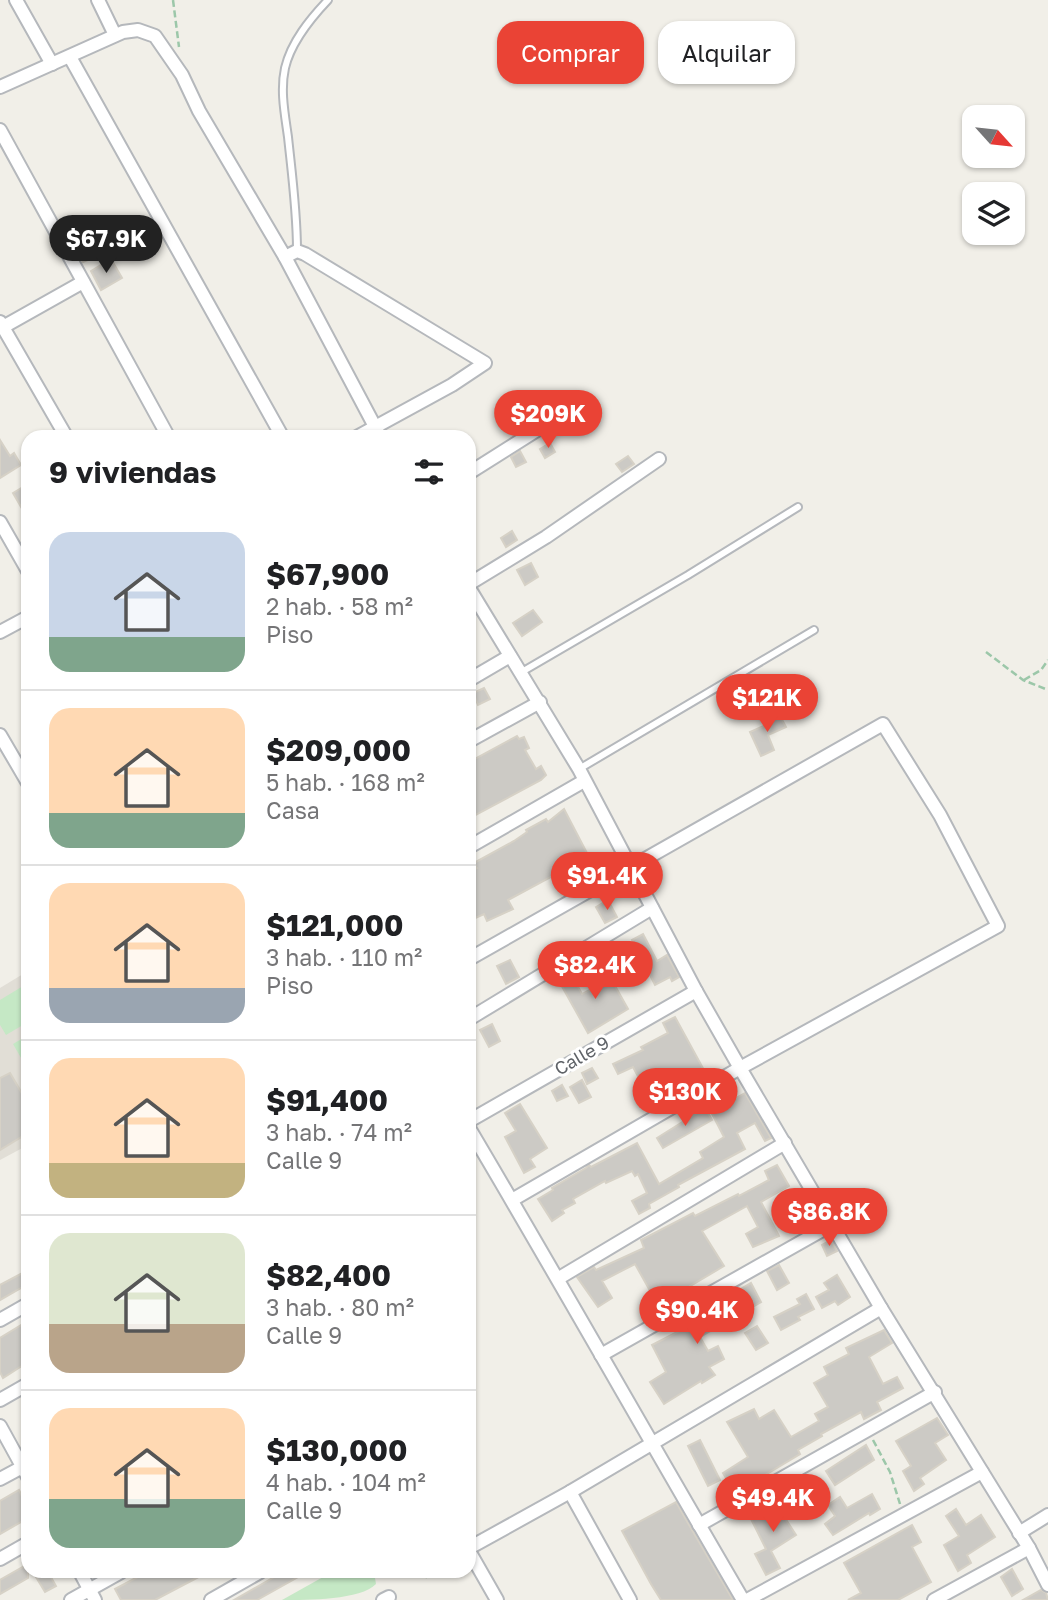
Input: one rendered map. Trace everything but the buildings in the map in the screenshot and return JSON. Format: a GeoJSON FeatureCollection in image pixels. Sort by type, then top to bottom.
{"type":"FeatureCollection","features":[{"type":"Feature","properties":{"kind":"street"},"geometry":{"type":"LineString","coordinates":[[16,0],[52,64]]}},
{"type":"Feature","properties":{"kind":"street"},"geometry":{"type":"LineString","coordinates":[[98,0],[116,35]]}},
{"type":"Feature","properties":{"kind":"street"},"geometry":{"type":"LineString","coordinates":[[0,87],[116,35],[138,30],[155,36],[182,75],[199,111],[291,254],[377,430]]}},
{"type":"Feature","properties":{"kind":"street"},"geometry":{"type":"LineString","coordinates":[[70,57],[279,430]]}},
{"type":"Feature","properties":{"kind":"street"},"geometry":{"type":"LineString","coordinates":[[0,130],[165,430]]}},
{"type":"Feature","properties":{"kind":"street"},"geometry":{"type":"LineString","coordinates":[[291,254],[485,363],[381,430]]}},
{"type":"Feature","properties":{"kind":"street"},"geometry":{"type":"LineString","coordinates":[[62,430],[1,325],[83,282]]}},
{"type":"Feature","properties":{"kind":"street"},"geometry":{"type":"LineString","coordinates":[[476,469],[572,408]]}},
{"type":"Feature","properties":{"kind":"street"},"geometry":{"type":"LineString","coordinates":[[476,582],[659,459]]}},
{"type":"Feature","properties":{"kind":"street"},"geometry":{"type":"LineString","coordinates":[[0,522],[21,559]]}},
{"type":"Feature","properties":{"kind":"street"},"geometry":{"type":"LineString","coordinates":[[476,598],[582,775],[696,991],[740,1068],[881,1308],[1029,1548],[1048,1585]]}},
{"type":"Feature","properties":{"kind":"street"},"geometry":{"type":"LineString","coordinates":[[0,632],[21,621]]}},
{"type":"Feature","properties":{"kind":"street"},"geometry":{"type":"LineString","coordinates":[[476,676],[510,656]]}},
{"type":"Feature","properties":{"kind":"street"},"geometry":{"type":"LineString","coordinates":[[476,737],[540,702]]}},
{"type":"Feature","properties":{"kind":"street"},"geometry":{"type":"LineString","coordinates":[[476,955],[883,723],[940,815],[998,926],[740,1068],[512,1200]]}},
{"type":"Feature","properties":{"kind":"street"},"geometry":{"type":"LineString","coordinates":[[0,735],[21,771]]}},
{"type":"Feature","properties":{"kind":"street"},"geometry":{"type":"LineString","coordinates":[[476,843],[582,775]]}},
{"type":"Feature","properties":{"kind":"street"},"geometry":{"type":"LineString","coordinates":[[476,1015],[652,908]]}},
{"type":"Feature","properties":{"kind":"street","name":"Calle 9"},"geometry":{"type":"LineString","coordinates":[[476,1117],[696,991]]}},
{"type":"Feature","properties":{"kind":"street"},"geometry":{"type":"LineString","coordinates":[[476,1140],[745,1600],[982,1472]]}},
{"type":"Feature","properties":{"kind":"street"},"geometry":{"type":"LineString","coordinates":[[559,1278],[785,1143]]}},
{"type":"Feature","properties":{"kind":"street"},"geometry":{"type":"LineString","coordinates":[[601,1355],[833,1224]]}},
{"type":"Feature","properties":{"kind":"street"},"geometry":{"type":"LineString","coordinates":[[0,1320],[21,1308]]}},
{"type":"Feature","properties":{"kind":"street"},"geometry":{"type":"LineString","coordinates":[[476,1545],[881,1308]]}},
{"type":"Feature","properties":{"kind":"street"},"geometry":{"type":"LineString","coordinates":[[0,1400],[21,1388]]}},
{"type":"Feature","properties":{"kind":"street"},"geometry":{"type":"LineString","coordinates":[[699,1525],[934,1392]]}},
{"type":"Feature","properties":{"kind":"street"},"geometry":{"type":"LineString","coordinates":[[0,1426],[21,1461]]}},
{"type":"Feature","properties":{"kind":"street"},"geometry":{"type":"LineString","coordinates":[[0,1479],[21,1471]]}},
{"type":"Feature","properties":{"kind":"street"},"geometry":{"type":"LineString","coordinates":[[570,1492],[630,1600]]}},
{"type":"Feature","properties":{"kind":"street"},"geometry":{"type":"LineString","coordinates":[[1019,1533],[1048,1515]]}},
{"type":"Feature","properties":{"kind":"street"},"geometry":{"type":"LineString","coordinates":[[0,1559],[21,1547]]}},
{"type":"Feature","properties":{"kind":"street"},"geometry":{"type":"LineString","coordinates":[[934,1600],[1029,1548]]}},
{"type":"Feature","properties":{"kind":"street"},"geometry":{"type":"LineString","coordinates":[[476,1561],[498,1600]]}},
{"type":"Feature","properties":{"kind":"street"},"geometry":{"type":"LineString","coordinates":[[83,1578],[92,1595]]}},
{"type":"Feature","properties":{"kind":"street"},"geometry":{"type":"LineString","coordinates":[[71,1600],[92,1595],[113,1578]]}},
{"type":"Feature","properties":{"kind":"street"},"geometry":{"type":"LineString","coordinates":[[211,1600],[250,1578]]}},
{"type":"Feature","properties":{"kind":"lane"},"geometry":{"type":"LineString","coordinates":[[291,254],[297,217],[284,77],[293,47],[328,0]]}},
{"type":"Feature","properties":{"kind":"lane"},"geometry":{"type":"LineString","coordinates":[[520,673],[798,507]]}},
{"type":"Feature","properties":{"kind":"lane"},"geometry":{"type":"LineString","coordinates":[[582,775],[814,629]]}},
{"type":"Feature","properties":{"kind":"path"},"geometry":{"type":"LineString","coordinates":[[173,0],[179,51]]}},
{"type":"Feature","properties":{"kind":"path"},"geometry":{"type":"LineString","coordinates":[[986,652],[1023,680],[1048,690]]}},
{"type":"Feature","properties":{"kind":"path"},"geometry":{"type":"LineString","coordinates":[[1023,680],[1041,670],[1048,660]]}},
{"type":"Feature","properties":{"kind":"path"},"geometry":{"type":"LineString","coordinates":[[869,1431],[890,1472],[899,1497],[900,1515]]}},
{"type":"Feature","properties":{"kind":"shaded area"},"geometry":{"type":"Polygon","coordinates":[[[21,975],[21,1149],[0,1160],[0,988],[21,975]]]}},
{"type":"Feature","properties":{"kind":"green space"},"geometry":{"type":"Polygon","coordinates":[[[21,987],[21,1026],[6,1035],[0,1025],[0,1000],[21,987]]]}},
{"type":"Feature","properties":{"kind":"green space"},"geometry":{"type":"Polygon","coordinates":[[[21,1039],[21,1058],[13,1044],[21,1039]]]}},
{"type":"Feature","properties":{"kind":"green space"},"geometry":{"type":"Polygon","coordinates":[[[321,1578],[375,1578],[376,1584],[369,1589],[347,1596],[282,1600],[321,1578]]]}}]}
